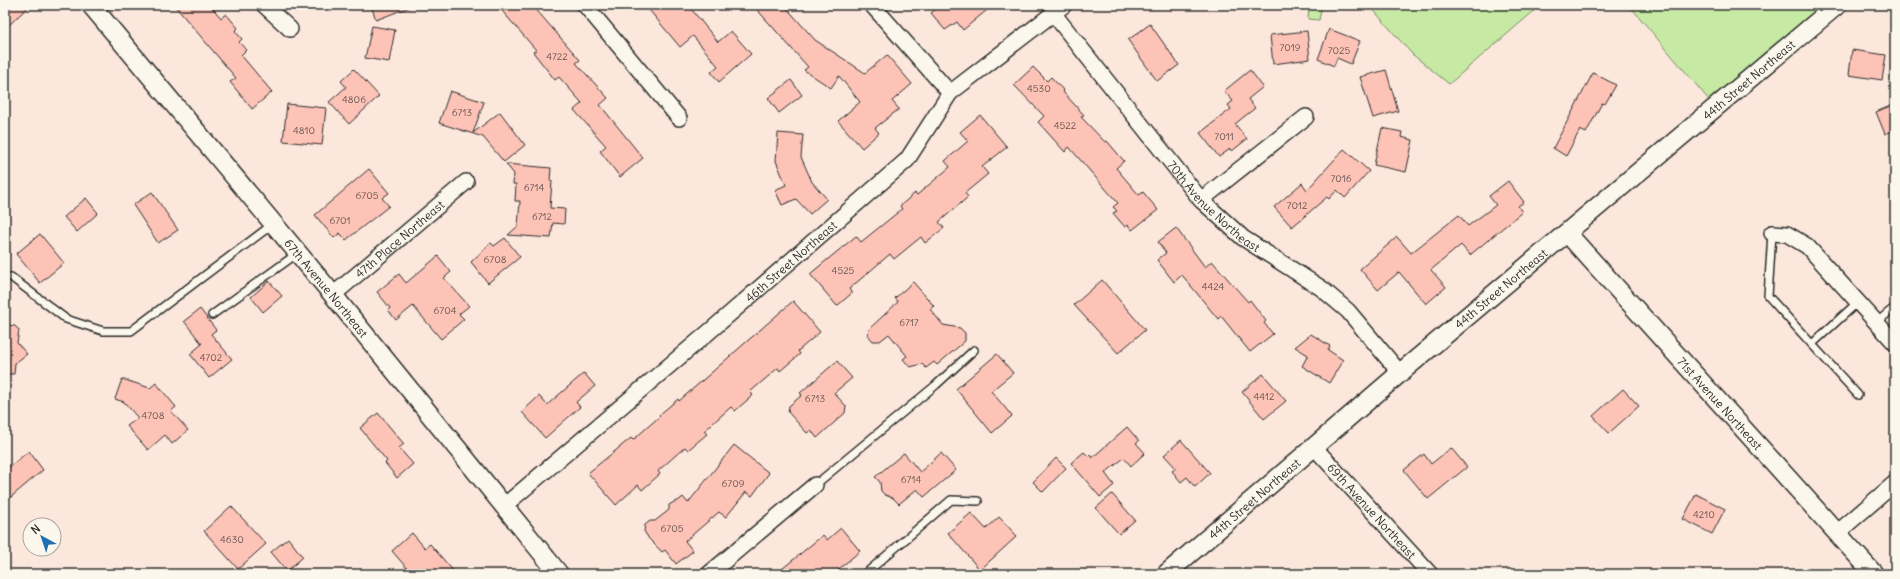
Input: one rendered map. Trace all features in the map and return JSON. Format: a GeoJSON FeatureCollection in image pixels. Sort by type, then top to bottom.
{"type":"FeatureCollection","features":[{"type":"Feature","properties":{"kind":"street","name":"67th Avenue Northeast"},"geometry":{"type":"LineString","coordinates":[[91,5],[298,253],[559,574]]}},
{"type":"Feature","properties":{"kind":"street"},"geometry":{"type":"LineString","coordinates":[[264,5],[290,29]]}},
{"type":"Feature","properties":{"kind":"street"},"geometry":{"type":"LineString","coordinates":[[585,5],[678,118]]}},
{"type":"Feature","properties":{"kind":"street"},"geometry":{"type":"LineString","coordinates":[[872,5],[950,93]]}},
{"type":"Feature","properties":{"kind":"street","name":"44th Street Northeast"},"geometry":{"type":"LineString","coordinates":[[1166,574],[1400,373],[1837,5]]}},
{"type":"Feature","properties":{"kind":"street","name":"46th Street Northeast"},"geometry":{"type":"LineString","coordinates":[[504,506],[710,331],[907,160],[950,93],[1058,9]]}},
{"type":"Feature","properties":{"kind":"street","name":"70th Avenue Northeast"},"geometry":{"type":"LineString","coordinates":[[1058,9],[1201,200],[1243,238],[1321,288],[1348,311],[1400,373]]}},
{"type":"Feature","properties":{"kind":"street"},"geometry":{"type":"LineString","coordinates":[[1201,200],[1306,117]]}},
{"type":"Feature","properties":{"kind":"street","name":"47th Place Northeast"},"geometry":{"type":"LineString","coordinates":[[332,295],[466,182]]}},
{"type":"Feature","properties":{"kind":"street","name":"71st Avenue Northeast"},"geometry":{"type":"LineString","coordinates":[[1567,233],[1874,574]]}},
{"type":"Feature","properties":{"kind":"street"},"geometry":{"type":"LineString","coordinates":[[1772,233],[1787,234],[1807,246],[1895,344]]}},
{"type":"Feature","properties":{"kind":"street","name":"69th Avenue Northeast"},"geometry":{"type":"LineString","coordinates":[[1314,447],[1430,574]]}},
{"type":"Feature","properties":{"kind":"street"},"geometry":{"type":"LineString","coordinates":[[1837,533],[1895,483]]}},
{"type":"Feature","properties":{"kind":"street"},"geometry":{"type":"LineString","coordinates":[[709,574],[815,485]]}},
{"type":"Feature","properties":{"kind":"lane"},"geometry":{"type":"LineString","coordinates":[[11,277],[66,320],[103,331],[131,331],[274,224]]}},
{"type":"Feature","properties":{"kind":"lane"},"geometry":{"type":"LineString","coordinates":[[1772,233],[1768,296],[1858,395]]}},
{"type":"Feature","properties":{"kind":"lane"},"geometry":{"type":"LineString","coordinates":[[212,315],[298,253]]}},
{"type":"Feature","properties":{"kind":"lane"},"geometry":{"type":"LineString","coordinates":[[1812,344],[1858,302]]}},
{"type":"Feature","properties":{"kind":"lane"},"geometry":{"type":"LineString","coordinates":[[1876,323],[1895,307]]}},
{"type":"Feature","properties":{"kind":"lane"},"geometry":{"type":"LineString","coordinates":[[815,485],[936,385],[974,350]]}},
{"type":"Feature","properties":{"kind":"lane"},"geometry":{"type":"LineString","coordinates":[[865,574],[951,500],[978,501]]}},
{"type":"Feature","properties":{"kind":"green space"},"geometry":{"type":"Polygon","coordinates":[[[1309,5],[1322,5],[1319,20],[1308,19],[1309,5]]]}},
{"type":"Feature","properties":{"kind":"green space"},"geometry":{"type":"Polygon","coordinates":[[[1369,5],[1541,5],[1449,84],[1412,54],[1369,5]]]}},
{"type":"Feature","properties":{"kind":"green space"},"geometry":{"type":"Polygon","coordinates":[[[1629,5],[1822,5],[1709,100],[1629,5]]]}},
{"type":"Feature","properties":{"kind":"building"},"geometry":{"type":"Polygon","coordinates":[[[5,5],[30,5],[5,29],[5,5]]]}},
{"type":"Feature","properties":{"kind":"building"},"geometry":{"type":"Polygon","coordinates":[[[174,5],[210,5],[221,18],[226,14],[238,28],[235,31],[242,39],[239,42],[246,50],[241,55],[272,92],[252,109],[230,82],[236,78],[174,5]]]}},
{"type":"Feature","properties":{"kind":"building"},"geometry":{"type":"Polygon","coordinates":[[[371,5],[412,5],[412,6],[376,20],[371,5]]]}},
{"type":"Feature","properties":{"kind":"building"},"geometry":{"type":"Polygon","coordinates":[[[497,5],[532,5],[580,60],[576,63],[608,98],[600,105],[643,158],[620,177],[600,151],[606,146],[574,110],[582,103],[559,77],[555,80],[533,52],[536,50],[497,5]]]}},
{"type":"Feature","properties":{"kind":"building"},"geometry":{"type":"Polygon","coordinates":[[[645,5],[688,5],[718,42],[731,31],[751,54],[719,82],[711,72],[718,66],[693,36],[680,47],[645,5]]]}},
{"type":"Feature","properties":{"kind":"building"},"geometry":{"type":"Polygon","coordinates":[[[753,5],[784,5],[815,40],[865,73],[887,55],[912,84],[892,101],[899,109],[875,128],[879,133],[862,148],[838,121],[860,102],[839,76],[831,88],[804,70],[808,67],[753,5]]]}},
{"type":"Feature","properties":{"kind":"building"},"geometry":{"type":"Polygon","coordinates":[[[941,5],[993,5],[963,30],[957,22],[945,30],[931,13],[941,5]]]}},
{"type":"Feature","properties":{"kind":"building"},"geometry":{"type":"Polygon","coordinates":[[[1150,24],[1179,65],[1157,81],[1128,40],[1150,24]]]}},
{"type":"Feature","properties":{"kind":"building"},"geometry":{"type":"Polygon","coordinates":[[[372,26],[395,30],[389,62],[365,58],[372,26]]]}},
{"type":"Feature","properties":{"kind":"building"},"geometry":{"type":"Polygon","coordinates":[[[1329,29],[1360,41],[1351,64],[1337,58],[1334,66],[1318,59],[1329,29]]]}},
{"type":"Feature","properties":{"kind":"building"},"geometry":{"type":"Polygon","coordinates":[[[1307,31],[1310,59],[1273,64],[1270,35],[1307,31]]]}},
{"type":"Feature","properties":{"kind":"building"},"geometry":{"type":"Polygon","coordinates":[[[1852,50],[1886,55],[1882,80],[1849,75],[1852,50]]]}},
{"type":"Feature","properties":{"kind":"building"},"geometry":{"type":"Polygon","coordinates":[[[1033,67],[1047,81],[1051,77],[1064,91],[1063,92],[1084,115],[1081,117],[1105,142],[1107,141],[1124,161],[1116,168],[1139,195],[1143,192],[1158,210],[1132,230],[1128,225],[1125,227],[1113,213],[1117,211],[1113,207],[1118,203],[1069,147],[1065,152],[1038,122],[1044,116],[1014,85],[1033,67]]]}},
{"type":"Feature","properties":{"kind":"building"},"geometry":{"type":"Polygon","coordinates":[[[354,69],[379,96],[349,124],[329,102],[346,87],[341,81],[354,69]]]}},
{"type":"Feature","properties":{"kind":"building"},"geometry":{"type":"Polygon","coordinates":[[[1250,70],[1263,87],[1248,99],[1255,108],[1235,124],[1247,139],[1232,151],[1230,149],[1219,157],[1200,133],[1231,109],[1228,105],[1233,101],[1224,91],[1250,70]]]}},
{"type":"Feature","properties":{"kind":"building"},"geometry":{"type":"Polygon","coordinates":[[[1386,70],[1398,111],[1373,118],[1360,77],[1386,70]]]}},
{"type":"Feature","properties":{"kind":"building"},"geometry":{"type":"Polygon","coordinates":[[[1593,73],[1616,85],[1605,104],[1602,103],[1586,133],[1580,130],[1566,156],[1553,148],[1593,73]]]}},
{"type":"Feature","properties":{"kind":"building"},"geometry":{"type":"Polygon","coordinates":[[[791,80],[802,95],[779,113],[768,98],[791,80]]]}},
{"type":"Feature","properties":{"kind":"building"},"geometry":{"type":"Polygon","coordinates":[[[450,91],[484,102],[473,133],[500,112],[525,145],[504,162],[483,137],[439,123],[450,91]]]}},
{"type":"Feature","properties":{"kind":"building"},"geometry":{"type":"Polygon","coordinates":[[[287,104],[326,108],[322,145],[283,141],[287,104]]]}},
{"type":"Feature","properties":{"kind":"building"},"geometry":{"type":"Polygon","coordinates":[[[1895,104],[1895,130],[1885,134],[1876,112],[1895,104]]]}},
{"type":"Feature","properties":{"kind":"building"},"geometry":{"type":"Polygon","coordinates":[[[980,115],[1007,147],[982,167],[988,174],[965,193],[968,197],[939,222],[944,228],[925,243],[921,237],[894,259],[890,254],[849,289],[852,293],[837,306],[810,274],[856,236],[861,242],[902,209],[900,206],[915,193],[917,195],[950,167],[945,161],[968,141],[960,132],[980,115]]]}},
{"type":"Feature","properties":{"kind":"building"},"geometry":{"type":"Polygon","coordinates":[[[1382,128],[1402,132],[1401,137],[1413,140],[1406,172],[1374,165],[1382,128]]]}},
{"type":"Feature","properties":{"kind":"building"},"geometry":{"type":"Polygon","coordinates":[[[778,133],[803,135],[801,157],[812,182],[827,199],[810,214],[796,199],[782,205],[775,190],[786,185],[776,161],[778,133]]]}},
{"type":"Feature","properties":{"kind":"building"},"geometry":{"type":"Polygon","coordinates":[[[1344,149],[1369,171],[1345,198],[1337,190],[1329,199],[1327,197],[1292,227],[1274,207],[1302,183],[1307,190],[1344,149]]]}},
{"type":"Feature","properties":{"kind":"building"},"geometry":{"type":"Polygon","coordinates":[[[506,164],[551,168],[550,181],[552,181],[550,208],[565,209],[564,224],[553,223],[551,238],[508,235],[518,226],[520,201],[515,201],[516,184],[513,184],[514,174],[506,164]]]}},
{"type":"Feature","properties":{"kind":"building"},"geometry":{"type":"Polygon","coordinates":[[[369,169],[389,193],[382,198],[389,206],[346,240],[340,233],[334,238],[315,215],[369,169]]]}},
{"type":"Feature","properties":{"kind":"building"},"geometry":{"type":"Polygon","coordinates":[[[1508,181],[1524,202],[1518,206],[1522,212],[1470,255],[1461,245],[1431,270],[1446,287],[1426,304],[1399,272],[1378,290],[1360,269],[1397,237],[1411,253],[1459,215],[1468,226],[1496,205],[1489,196],[1508,181]]]}},
{"type":"Feature","properties":{"kind":"building"},"geometry":{"type":"Polygon","coordinates":[[[152,192],[178,230],[158,243],[133,205],[152,192]]]}},
{"type":"Feature","properties":{"kind":"building"},"geometry":{"type":"Polygon","coordinates":[[[86,198],[98,213],[77,232],[64,217],[86,198]]]}},
{"type":"Feature","properties":{"kind":"building"},"geometry":{"type":"Polygon","coordinates":[[[1176,228],[1205,267],[1212,261],[1248,302],[1250,300],[1266,321],[1264,323],[1273,334],[1250,352],[1221,316],[1218,319],[1182,275],[1174,282],[1157,260],[1166,253],[1158,242],[1176,228]]]}},
{"type":"Feature","properties":{"kind":"building"},"geometry":{"type":"Polygon","coordinates":[[[40,234],[64,263],[40,283],[16,254],[40,234]]]}},
{"type":"Feature","properties":{"kind":"building"},"geometry":{"type":"Polygon","coordinates":[[[505,238],[520,257],[488,283],[471,262],[491,243],[494,246],[505,238]]]}},
{"type":"Feature","properties":{"kind":"building"},"geometry":{"type":"Polygon","coordinates":[[[438,256],[451,272],[444,278],[469,306],[459,314],[464,319],[441,339],[413,306],[396,320],[388,310],[390,308],[377,292],[399,274],[406,283],[438,256]]]}},
{"type":"Feature","properties":{"kind":"building"},"geometry":{"type":"Polygon","coordinates":[[[1102,280],[1145,330],[1118,353],[1074,305],[1102,280]]]}},
{"type":"Feature","properties":{"kind":"building"},"geometry":{"type":"Polygon","coordinates":[[[269,281],[282,296],[263,312],[251,297],[269,281]]]}},
{"type":"Feature","properties":{"kind":"building"},"geometry":{"type":"Polygon","coordinates":[[[913,282],[934,306],[930,309],[943,325],[960,328],[965,333],[965,341],[937,365],[934,362],[926,368],[922,364],[910,367],[903,359],[907,356],[889,334],[880,341],[873,341],[868,335],[869,329],[898,302],[895,298],[913,282]]]}},
{"type":"Feature","properties":{"kind":"building"},"geometry":{"type":"Polygon","coordinates":[[[793,301],[820,332],[798,351],[800,354],[780,371],[778,368],[750,392],[753,395],[735,411],[731,407],[704,431],[707,434],[688,450],[685,447],[658,471],[660,474],[642,490],[638,485],[616,505],[588,473],[631,438],[633,440],[660,416],[659,415],[678,399],[679,401],[793,301]]]}},
{"type":"Feature","properties":{"kind":"building"},"geometry":{"type":"Polygon","coordinates":[[[200,309],[216,330],[211,334],[232,359],[209,378],[190,354],[202,344],[184,321],[200,309]]]}},
{"type":"Feature","properties":{"kind":"building"},"geometry":{"type":"Polygon","coordinates":[[[5,325],[15,326],[19,330],[17,343],[27,354],[15,363],[14,374],[5,374],[5,325]]]}},
{"type":"Feature","properties":{"kind":"building"},"geometry":{"type":"Polygon","coordinates":[[[1311,334],[1330,346],[1328,350],[1343,360],[1329,383],[1302,366],[1308,355],[1295,347],[1311,334]]]}},
{"type":"Feature","properties":{"kind":"building"},"geometry":{"type":"Polygon","coordinates":[[[997,354],[1013,373],[991,391],[1012,416],[992,433],[956,389],[997,354]]]}},
{"type":"Feature","properties":{"kind":"building"},"geometry":{"type":"Polygon","coordinates":[[[837,361],[852,378],[834,393],[846,406],[845,413],[817,438],[811,430],[807,433],[788,412],[789,406],[802,395],[800,393],[837,361]]]}},
{"type":"Feature","properties":{"kind":"building"},"geometry":{"type":"Polygon","coordinates":[[[584,373],[595,386],[576,402],[580,407],[545,438],[522,412],[539,396],[547,405],[584,373]]]}},
{"type":"Feature","properties":{"kind":"building"},"geometry":{"type":"Polygon","coordinates":[[[1263,374],[1286,401],[1264,419],[1242,392],[1263,374]]]}},
{"type":"Feature","properties":{"kind":"building"},"geometry":{"type":"Polygon","coordinates":[[[122,379],[150,388],[156,383],[176,407],[171,411],[188,430],[172,444],[165,435],[148,450],[127,426],[138,418],[124,402],[115,399],[122,379]]]}},
{"type":"Feature","properties":{"kind":"building"},"geometry":{"type":"Polygon","coordinates":[[[1623,389],[1639,406],[1609,433],[1593,416],[1623,389]]]}},
{"type":"Feature","properties":{"kind":"building"},"geometry":{"type":"Polygon","coordinates":[[[378,413],[404,444],[399,448],[413,464],[397,478],[385,463],[387,461],[360,428],[378,413]]]}},
{"type":"Feature","properties":{"kind":"building"},"geometry":{"type":"Polygon","coordinates":[[[1127,427],[1139,441],[1136,443],[1145,453],[1131,466],[1124,458],[1105,473],[1114,485],[1100,497],[1071,463],[1084,452],[1092,458],[1127,427]]]}},
{"type":"Feature","properties":{"kind":"building"},"geometry":{"type":"Polygon","coordinates":[[[1181,440],[1210,473],[1195,487],[1187,477],[1181,482],[1172,471],[1176,468],[1164,455],[1181,440]]]}},
{"type":"Feature","properties":{"kind":"building"},"geometry":{"type":"Polygon","coordinates":[[[734,445],[769,473],[752,496],[746,492],[726,517],[719,512],[685,541],[693,551],[676,564],[665,550],[662,552],[649,539],[644,531],[645,525],[650,521],[655,521],[669,510],[669,505],[683,497],[688,503],[734,445]]]}},
{"type":"Feature","properties":{"kind":"building"},"geometry":{"type":"Polygon","coordinates":[[[1451,448],[1467,467],[1428,499],[1404,470],[1424,454],[1431,464],[1451,448]]]}},
{"type":"Feature","properties":{"kind":"building"},"geometry":{"type":"Polygon","coordinates":[[[29,451],[43,470],[5,502],[5,470],[29,451]]]}},
{"type":"Feature","properties":{"kind":"building"},"geometry":{"type":"Polygon","coordinates":[[[904,453],[920,472],[941,453],[956,470],[924,497],[917,489],[899,504],[893,498],[885,495],[881,491],[880,482],[875,477],[904,453]]]}},
{"type":"Feature","properties":{"kind":"building"},"geometry":{"type":"Polygon","coordinates":[[[1056,458],[1066,468],[1043,492],[1033,482],[1056,458]]]}},
{"type":"Feature","properties":{"kind":"building"},"geometry":{"type":"Polygon","coordinates":[[[1112,494],[1135,520],[1119,534],[1096,508],[1112,494]]]}},
{"type":"Feature","properties":{"kind":"building"},"geometry":{"type":"Polygon","coordinates":[[[1696,494],[1725,509],[1712,534],[1683,519],[1696,494]]]}},
{"type":"Feature","properties":{"kind":"building"},"geometry":{"type":"Polygon","coordinates":[[[231,506],[266,544],[238,569],[204,531],[231,506]]]}},
{"type":"Feature","properties":{"kind":"building"},"geometry":{"type":"Polygon","coordinates":[[[971,513],[986,529],[999,517],[1017,536],[980,570],[948,533],[971,513]]]}},
{"type":"Feature","properties":{"kind":"building"},"geometry":{"type":"Polygon","coordinates":[[[841,528],[860,551],[833,574],[776,574],[823,535],[827,540],[841,528]]]}},
{"type":"Feature","properties":{"kind":"building"},"geometry":{"type":"Polygon","coordinates":[[[412,533],[425,548],[430,544],[456,574],[412,574],[392,551],[412,533]]]}},
{"type":"Feature","properties":{"kind":"building"},"geometry":{"type":"Polygon","coordinates":[[[288,538],[303,557],[287,571],[271,552],[288,538]]]}}]}
